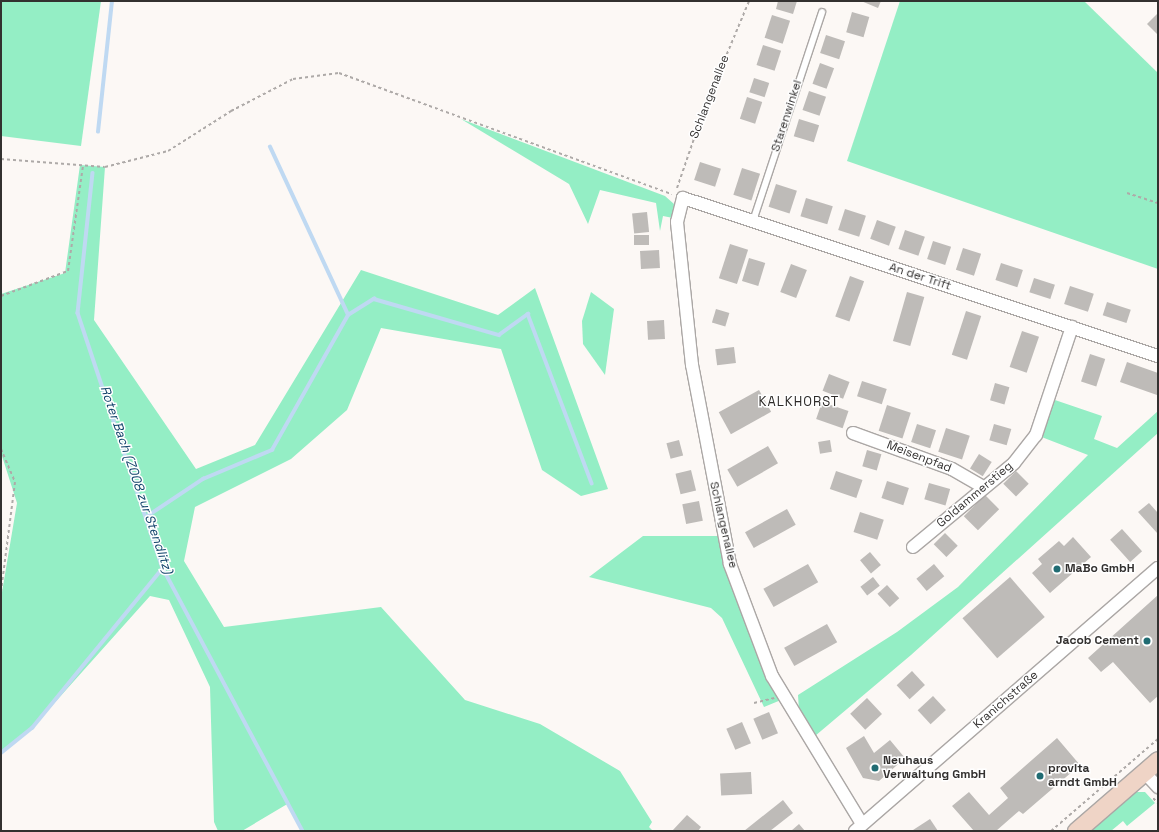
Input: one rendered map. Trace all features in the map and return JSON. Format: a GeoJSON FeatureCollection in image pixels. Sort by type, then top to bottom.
{"type":"FeatureCollection","features":[{"type":"Feature","properties":{"kind":"main road"},"geometry":{"type":"LineString","coordinates":[[1076,831],[1158,760]]}},
{"type":"Feature","properties":{"kind":"street","name":"An der Trift"},"geometry":{"type":"LineString","coordinates":[[679,196],[1158,356]]}},
{"type":"Feature","properties":{"kind":"street","name":"Schlangenallee"},"geometry":{"type":"LineString","coordinates":[[679,196],[677,222],[692,365],[730,564],[772,676],[858,828]]}},
{"type":"Feature","properties":{"kind":"street","name":"Goldammerstieg"},"geometry":{"type":"LineString","coordinates":[[914,547],[983,487],[1014,463],[1036,435],[1072,327]]}},
{"type":"Feature","properties":{"kind":"street","name":"Meisenpfad"},"geometry":{"type":"LineString","coordinates":[[853,433],[952,468],[983,487]]}},
{"type":"Feature","properties":{"kind":"street","name":"Kranichstraße"},"geometry":{"type":"LineString","coordinates":[[858,828],[1158,568]]}},
{"type":"Feature","properties":{"kind":"street"},"geometry":{"type":"LineString","coordinates":[[1144,772],[1158,787]]}},
{"type":"Feature","properties":{"kind":"lane","name":"Starenwinkel"},"geometry":{"type":"LineString","coordinates":[[753,221],[822,12]]}},
{"type":"Feature","properties":{"kind":"path","name":"Schlangenallee"},"geometry":{"type":"LineString","coordinates":[[679,196],[706,104],[749,1]]}},
{"type":"Feature","properties":{"kind":"path"},"geometry":{"type":"LineString","coordinates":[[1,158],[105,167],[168,151],[231,111],[293,79],[339,73],[679,196]]}},
{"type":"Feature","properties":{"kind":"path"},"geometry":{"type":"LineString","coordinates":[[1,296],[68,271],[83,165]]}},
{"type":"Feature","properties":{"kind":"path"},"geometry":{"type":"LineString","coordinates":[[1127,193],[1158,203]]}},
{"type":"Feature","properties":{"kind":"path"},"geometry":{"type":"LineString","coordinates":[[1,449],[15,482],[1,591]]}},
{"type":"Feature","properties":{"kind":"path"},"geometry":{"type":"LineString","coordinates":[[754,703],[764,702]]}},
{"type":"Feature","properties":{"kind":"path"},"geometry":{"type":"LineString","coordinates":[[1051,831],[1158,739]]}},
{"type":"Feature","properties":{"kind":"green space"},"geometry":{"type":"Polygon","coordinates":[[[1,1],[101,1],[81,146],[1,136],[1,1]]]}},
{"type":"Feature","properties":{"kind":"green space"},"geometry":{"type":"Polygon","coordinates":[[[900,1],[1084,1],[1158,73],[1158,269],[847,161],[900,1]]]}},
{"type":"Feature","properties":{"kind":"green space"},"geometry":{"type":"Polygon","coordinates":[[[461,119],[665,196],[674,204],[673,218],[663,216],[660,231],[656,203],[600,190],[588,224],[569,184],[461,119]]]}},
{"type":"Feature","properties":{"kind":"green space"},"geometry":{"type":"Polygon","coordinates":[[[80,165],[105,167],[94,320],[196,469],[255,445],[361,270],[498,315],[535,288],[608,489],[581,496],[542,470],[501,349],[381,328],[347,410],[291,459],[195,507],[184,561],[224,627],[381,607],[465,700],[540,724],[620,771],[652,822],[649,827],[653,831],[303,831],[289,803],[242,831],[218,831],[214,822],[210,687],[169,600],[150,596],[32,728],[1,753],[1,598],[17,503],[1,453],[1,294],[65,273],[80,165]]]}},
{"type":"Feature","properties":{"kind":"green space"},"geometry":{"type":"Polygon","coordinates":[[[591,292],[614,309],[605,375],[583,344],[582,321],[591,292]]]}},
{"type":"Feature","properties":{"kind":"green space"},"geometry":{"type":"Polygon","coordinates":[[[1052,399],[1102,416],[1094,439],[1117,448],[1158,411],[1158,433],[911,655],[815,736],[799,711],[798,695],[897,632],[958,587],[1088,455],[1039,436],[1052,399]]]}},
{"type":"Feature","properties":{"kind":"green space"},"geometry":{"type":"Polygon","coordinates":[[[643,536],[718,536],[746,621],[781,700],[764,707],[722,618],[711,608],[589,577],[643,536]]]}},
{"type":"Feature","properties":{"kind":"green space"},"geometry":{"type":"Polygon","coordinates":[[[1137,792],[1145,792],[1155,803],[1127,826],[1123,821],[1111,831],[1086,831],[1128,795],[1137,792]]]}},
{"type":"Feature","properties":{"kind":"building"},"geometry":{"type":"Polygon","coordinates":[[[778,1],[797,1],[793,14],[776,9],[778,1]]]}},
{"type":"Feature","properties":{"kind":"building"},"geometry":{"type":"Polygon","coordinates":[[[861,1],[881,1],[878,8],[861,1]]]}},
{"type":"Feature","properties":{"kind":"building"},"geometry":{"type":"Polygon","coordinates":[[[852,12],[869,17],[864,37],[846,32],[852,12]]]}},
{"type":"Feature","properties":{"kind":"building"},"geometry":{"type":"Polygon","coordinates":[[[1158,13],[1158,35],[1147,24],[1158,13]]]}},
{"type":"Feature","properties":{"kind":"building"},"geometry":{"type":"Polygon","coordinates":[[[772,15],[790,21],[783,44],[765,38],[772,15]]]}},
{"type":"Feature","properties":{"kind":"building"},"geometry":{"type":"Polygon","coordinates":[[[826,35],[845,41],[839,59],[820,53],[826,35]]]}},
{"type":"Feature","properties":{"kind":"building"},"geometry":{"type":"Polygon","coordinates":[[[763,45],[781,51],[775,71],[757,65],[763,45]]]}},
{"type":"Feature","properties":{"kind":"building"},"geometry":{"type":"Polygon","coordinates":[[[820,63],[834,68],[827,89],[812,84],[820,63]]]}},
{"type":"Feature","properties":{"kind":"building"},"geometry":{"type":"Polygon","coordinates":[[[754,78],[769,83],[765,97],[749,92],[754,78]]]}},
{"type":"Feature","properties":{"kind":"building"},"geometry":{"type":"Polygon","coordinates":[[[809,91],[826,97],[820,116],[802,110],[809,91]]]}},
{"type":"Feature","properties":{"kind":"building"},"geometry":{"type":"Polygon","coordinates":[[[747,97],[762,102],[755,124],[740,119],[747,97]]]}},
{"type":"Feature","properties":{"kind":"building"},"geometry":{"type":"Polygon","coordinates":[[[799,119],[819,125],[814,142],[794,136],[799,119]]]}},
{"type":"Feature","properties":{"kind":"building"},"geometry":{"type":"Polygon","coordinates":[[[700,162],[721,169],[715,187],[694,180],[700,162]]]}},
{"type":"Feature","properties":{"kind":"building"},"geometry":{"type":"Polygon","coordinates":[[[742,168],[760,174],[751,201],[733,195],[742,168]]]}},
{"type":"Feature","properties":{"kind":"building"},"geometry":{"type":"Polygon","coordinates":[[[776,184],[797,191],[790,214],[769,207],[776,184]]]}},
{"type":"Feature","properties":{"kind":"building"},"geometry":{"type":"Polygon","coordinates":[[[806,198],[833,206],[827,224],[800,216],[806,198]]]}},
{"type":"Feature","properties":{"kind":"building"},"geometry":{"type":"Polygon","coordinates":[[[845,209],[866,216],[859,237],[838,230],[845,209]]]}},
{"type":"Feature","properties":{"kind":"building"},"geometry":{"type":"Polygon","coordinates":[[[647,212],[649,232],[634,233],[632,214],[647,212]]]}},
{"type":"Feature","properties":{"kind":"building"},"geometry":{"type":"Polygon","coordinates":[[[877,220],[896,227],[889,246],[870,239],[877,220]]]}},
{"type":"Feature","properties":{"kind":"building"},"geometry":{"type":"Polygon","coordinates":[[[905,230],[925,237],[918,256],[898,249],[905,230]]]}},
{"type":"Feature","properties":{"kind":"building"},"geometry":{"type":"Polygon","coordinates":[[[634,235],[649,235],[649,245],[634,245],[634,235]]]}},
{"type":"Feature","properties":{"kind":"building"},"geometry":{"type":"Polygon","coordinates":[[[933,241],[951,247],[945,265],[927,259],[933,241]]]}},
{"type":"Feature","properties":{"kind":"building"},"geometry":{"type":"Polygon","coordinates":[[[730,244],[748,250],[737,284],[719,278],[730,244]]]}},
{"type":"Feature","properties":{"kind":"building"},"geometry":{"type":"Polygon","coordinates":[[[963,248],[981,254],[974,276],[956,270],[963,248]]]}},
{"type":"Feature","properties":{"kind":"building"},"geometry":{"type":"Polygon","coordinates":[[[659,250],[660,268],[641,269],[640,251],[659,250]]]}},
{"type":"Feature","properties":{"kind":"building"},"geometry":{"type":"Polygon","coordinates":[[[749,258],[765,263],[758,286],[742,281],[749,258]]]}},
{"type":"Feature","properties":{"kind":"building"},"geometry":{"type":"Polygon","coordinates":[[[1001,263],[1023,270],[1017,287],[995,280],[1001,263]]]}},
{"type":"Feature","properties":{"kind":"building"},"geometry":{"type":"Polygon","coordinates":[[[791,264],[807,270],[796,298],[780,292],[791,264]]]}},
{"type":"Feature","properties":{"kind":"building"},"geometry":{"type":"Polygon","coordinates":[[[850,276],[864,281],[849,322],[835,316],[850,276]]]}},
{"type":"Feature","properties":{"kind":"building"},"geometry":{"type":"Polygon","coordinates":[[[1034,278],[1055,285],[1050,299],[1029,292],[1034,278]]]}},
{"type":"Feature","properties":{"kind":"building"},"geometry":{"type":"Polygon","coordinates":[[[1070,286],[1094,294],[1088,312],[1064,304],[1070,286]]]}},
{"type":"Feature","properties":{"kind":"building"},"geometry":{"type":"Polygon","coordinates":[[[907,292],[924,297],[910,346],[893,341],[907,292]]]}},
{"type":"Feature","properties":{"kind":"building"},"geometry":{"type":"Polygon","coordinates":[[[1107,302],[1131,310],[1126,323],[1103,315],[1107,302]]]}},
{"type":"Feature","properties":{"kind":"building"},"geometry":{"type":"Polygon","coordinates":[[[716,309],[729,313],[725,326],[712,322],[716,309]]]}},
{"type":"Feature","properties":{"kind":"building"},"geometry":{"type":"Polygon","coordinates":[[[966,311],[981,316],[967,360],[952,355],[966,311]]]}},
{"type":"Feature","properties":{"kind":"building"},"geometry":{"type":"Polygon","coordinates":[[[664,320],[665,339],[648,340],[647,321],[664,320]]]}},
{"type":"Feature","properties":{"kind":"building"},"geometry":{"type":"Polygon","coordinates":[[[1022,331],[1039,337],[1027,373],[1010,367],[1022,331]]]}},
{"type":"Feature","properties":{"kind":"building"},"geometry":{"type":"Polygon","coordinates":[[[734,347],[736,363],[717,365],[715,349],[734,347]]]}},
{"type":"Feature","properties":{"kind":"building"},"geometry":{"type":"Polygon","coordinates":[[[1090,354],[1105,359],[1096,387],[1081,382],[1090,354]]]}},
{"type":"Feature","properties":{"kind":"building"},"geometry":{"type":"Polygon","coordinates":[[[1127,362],[1158,373],[1157,395],[1120,382],[1127,362]]]}},
{"type":"Feature","properties":{"kind":"building"},"geometry":{"type":"Polygon","coordinates":[[[829,374],[850,382],[843,399],[823,391],[829,374]]]}},
{"type":"Feature","properties":{"kind":"building"},"geometry":{"type":"Polygon","coordinates":[[[862,381],[887,389],[882,404],[857,396],[862,381]]]}},
{"type":"Feature","properties":{"kind":"building"},"geometry":{"type":"Polygon","coordinates":[[[995,383],[1009,387],[1004,404],[990,400],[995,383]]]}},
{"type":"Feature","properties":{"kind":"building"},"geometry":{"type":"Polygon","coordinates":[[[759,390],[771,412],[731,434],[719,412],[759,390]]]}},
{"type":"Feature","properties":{"kind":"building"},"geometry":{"type":"Polygon","coordinates":[[[822,402],[848,411],[843,428],[816,419],[822,402]]]}},
{"type":"Feature","properties":{"kind":"building"},"geometry":{"type":"Polygon","coordinates":[[[887,405],[911,413],[902,438],[879,431],[887,405]]]}},
{"type":"Feature","properties":{"kind":"building"},"geometry":{"type":"Polygon","coordinates":[[[917,424],[936,430],[930,448],[911,442],[917,424]]]}},
{"type":"Feature","properties":{"kind":"building"},"geometry":{"type":"Polygon","coordinates":[[[994,424],[1011,429],[1007,445],[989,440],[994,424]]]}},
{"type":"Feature","properties":{"kind":"building"},"geometry":{"type":"Polygon","coordinates":[[[946,428],[970,436],[962,460],[938,452],[946,428]]]}},
{"type":"Feature","properties":{"kind":"building"},"geometry":{"type":"Polygon","coordinates":[[[679,440],[683,455],[671,459],[666,443],[679,440]]]}},
{"type":"Feature","properties":{"kind":"building"},"geometry":{"type":"Polygon","coordinates":[[[830,440],[832,452],[820,454],[818,442],[830,440]]]}},
{"type":"Feature","properties":{"kind":"building"},"geometry":{"type":"Polygon","coordinates":[[[768,446],[778,463],[737,487],[727,469],[768,446]]]}},
{"type":"Feature","properties":{"kind":"building"},"geometry":{"type":"Polygon","coordinates":[[[867,450],[881,454],[877,470],[862,466],[867,450]]]}},
{"type":"Feature","properties":{"kind":"building"},"geometry":{"type":"Polygon","coordinates":[[[979,454],[992,462],[983,476],[970,468],[979,454]]]}},
{"type":"Feature","properties":{"kind":"building"},"geometry":{"type":"Polygon","coordinates":[[[691,470],[696,490],[681,494],[675,474],[691,470]]]}},
{"type":"Feature","properties":{"kind":"building"},"geometry":{"type":"Polygon","coordinates":[[[836,471],[862,480],[856,498],[830,489],[836,471]]]}},
{"type":"Feature","properties":{"kind":"building"},"geometry":{"type":"Polygon","coordinates":[[[1016,471],[1029,484],[1016,496],[1003,484],[1016,471]]]}},
{"type":"Feature","properties":{"kind":"building"},"geometry":{"type":"Polygon","coordinates":[[[887,481],[909,488],[903,505],[881,498],[887,481]]]}},
{"type":"Feature","properties":{"kind":"building"},"geometry":{"type":"Polygon","coordinates":[[[929,483],[950,489],[945,505],[924,499],[929,483]]]}},
{"type":"Feature","properties":{"kind":"building"},"geometry":{"type":"Polygon","coordinates":[[[985,495],[999,509],[978,530],[964,516],[985,495]]]}},
{"type":"Feature","properties":{"kind":"building"},"geometry":{"type":"Polygon","coordinates":[[[699,501],[703,521],[686,524],[682,504],[699,501]]]}},
{"type":"Feature","properties":{"kind":"building"},"geometry":{"type":"Polygon","coordinates":[[[1149,503],[1158,513],[1158,534],[1138,512],[1149,503]]]}},
{"type":"Feature","properties":{"kind":"building"},"geometry":{"type":"Polygon","coordinates":[[[787,509],[796,525],[754,548],[745,532],[787,509]]]}},
{"type":"Feature","properties":{"kind":"building"},"geometry":{"type":"Polygon","coordinates":[[[860,512],[884,520],[877,540],[854,532],[860,512]]]}},
{"type":"Feature","properties":{"kind":"building"},"geometry":{"type":"Polygon","coordinates":[[[1122,529],[1142,551],[1130,562],[1110,540],[1122,529]]]}},
{"type":"Feature","properties":{"kind":"building"},"geometry":{"type":"Polygon","coordinates":[[[945,533],[958,546],[946,557],[934,544],[945,533]]]}},
{"type":"Feature","properties":{"kind":"building","name":"MaBo GmbH"},"geometry":{"type":"Polygon","coordinates":[[[1073,537],[1091,557],[1050,593],[1032,573],[1042,564],[1038,559],[1059,541],[1064,546],[1073,537]]]}},
{"type":"Feature","properties":{"kind":"building"},"geometry":{"type":"Polygon","coordinates":[[[870,552],[881,565],[871,573],[860,560],[870,552]]]}},
{"type":"Feature","properties":{"kind":"building"},"geometry":{"type":"Polygon","coordinates":[[[808,564],[818,582],[774,607],[763,589],[808,564]]]}},
{"type":"Feature","properties":{"kind":"building"},"geometry":{"type":"Polygon","coordinates":[[[934,564],[944,576],[927,591],[916,579],[934,564]]]}},
{"type":"Feature","properties":{"kind":"building"},"geometry":{"type":"Polygon","coordinates":[[[873,577],[880,586],[867,596],[860,587],[873,577]]]}},
{"type":"Feature","properties":{"kind":"building"},"geometry":{"type":"Polygon","coordinates":[[[1010,577],[1045,617],[997,658],[962,618],[1010,577]]]}},
{"type":"Feature","properties":{"kind":"building"},"geometry":{"type":"Polygon","coordinates":[[[887,585],[899,598],[890,607],[877,594],[887,585]]]}},
{"type":"Feature","properties":{"kind":"building"},"geometry":{"type":"Polygon","coordinates":[[[1158,595],[1158,696],[1150,703],[1113,662],[1101,672],[1088,658],[1158,595]]]}},
{"type":"Feature","properties":{"kind":"building"},"geometry":{"type":"Polygon","coordinates":[[[827,624],[837,642],[794,666],[784,648],[827,624]]]}},
{"type":"Feature","properties":{"kind":"building"},"geometry":{"type":"Polygon","coordinates":[[[912,671],[925,685],[910,699],[897,685],[912,671]]]}},
{"type":"Feature","properties":{"kind":"building"},"geometry":{"type":"Polygon","coordinates":[[[933,696],[946,710],[931,724],[918,710],[933,696]]]}},
{"type":"Feature","properties":{"kind":"building"},"geometry":{"type":"Polygon","coordinates":[[[867,698],[882,714],[865,730],[850,714],[867,698]]]}},
{"type":"Feature","properties":{"kind":"building"},"geometry":{"type":"Polygon","coordinates":[[[769,712],[778,733],[762,740],[753,719],[769,712]]]}},
{"type":"Feature","properties":{"kind":"building"},"geometry":{"type":"Polygon","coordinates":[[[742,722],[751,743],[735,750],[726,729],[742,722]]]}},
{"type":"Feature","properties":{"kind":"building","name":"Neuhaus Verwaltung GmbH"},"geometry":{"type":"Polygon","coordinates":[[[864,736],[874,753],[890,740],[905,758],[879,781],[863,778],[846,748],[864,736]]]}},
{"type":"Feature","properties":{"kind":"building","name":"provita arndt GmbH"},"geometry":{"type":"Polygon","coordinates":[[[1057,738],[1080,765],[1023,814],[1019,811],[996,831],[974,831],[952,806],[969,792],[989,815],[1008,798],[1000,788],[1057,738]]]}},
{"type":"Feature","properties":{"kind":"building"},"geometry":{"type":"Polygon","coordinates":[[[751,772],[752,794],[721,796],[720,774],[751,772]]]}},
{"type":"Feature","properties":{"kind":"building"},"geometry":{"type":"Polygon","coordinates":[[[783,800],[793,813],[770,831],[744,831],[783,800]]]}},
{"type":"Feature","properties":{"kind":"building"},"geometry":{"type":"Polygon","coordinates":[[[687,815],[701,827],[698,831],[672,831],[687,815]]]}},
{"type":"Feature","properties":{"kind":"building"},"geometry":{"type":"Polygon","coordinates":[[[930,819],[938,831],[913,831],[913,830],[930,819]]]}},
{"type":"Feature","properties":{"kind":"building"},"geometry":{"type":"Polygon","coordinates":[[[799,824],[805,831],[791,831],[799,824]]]}},
{"type":"Feature","properties":{"kind":"waterway","name":"Roter Bach (Z008 zur Stendlitz)"},"geometry":{"type":"LineString","coordinates":[[98,132],[112,1]]}},
{"type":"Feature","properties":{"kind":"waterway"},"geometry":{"type":"LineString","coordinates":[[146,517],[203,479],[272,450],[348,315],[270,147]]}},
{"type":"Feature","properties":{"kind":"waterway","name":"Roter Bach (Z008 zur Stendlitz)"},"geometry":{"type":"LineString","coordinates":[[93,173],[78,313],[163,568],[303,831]]}},
{"type":"Feature","properties":{"kind":"waterway"},"geometry":{"type":"LineString","coordinates":[[348,315],[374,299],[499,335],[528,314],[592,483]]}},
{"type":"Feature","properties":{"kind":"waterway"},"geometry":{"type":"LineString","coordinates":[[1,753],[32,728],[163,568]]}},
{"type":"Feature","properties":{"kind":"place","name":"MaBo GmbH"},"geometry":{"type":"Point","coordinates":[1057,569]}},
{"type":"Feature","properties":{"kind":"place","name":"Jacob Cement"},"geometry":{"type":"Point","coordinates":[1147,641]}},
{"type":"Feature","properties":{"kind":"place","name":"Neuhaus Verwaltung GmbH"},"geometry":{"type":"Point","coordinates":[875,768]}},
{"type":"Feature","properties":{"kind":"place","name":"provita arndt GmbH"},"geometry":{"type":"Point","coordinates":[1040,776]}},
{"type":"Feature","properties":{"kind":"district","name":"KALKHORST"},"geometry":{"type":"Point","coordinates":[799,402]}}]}
